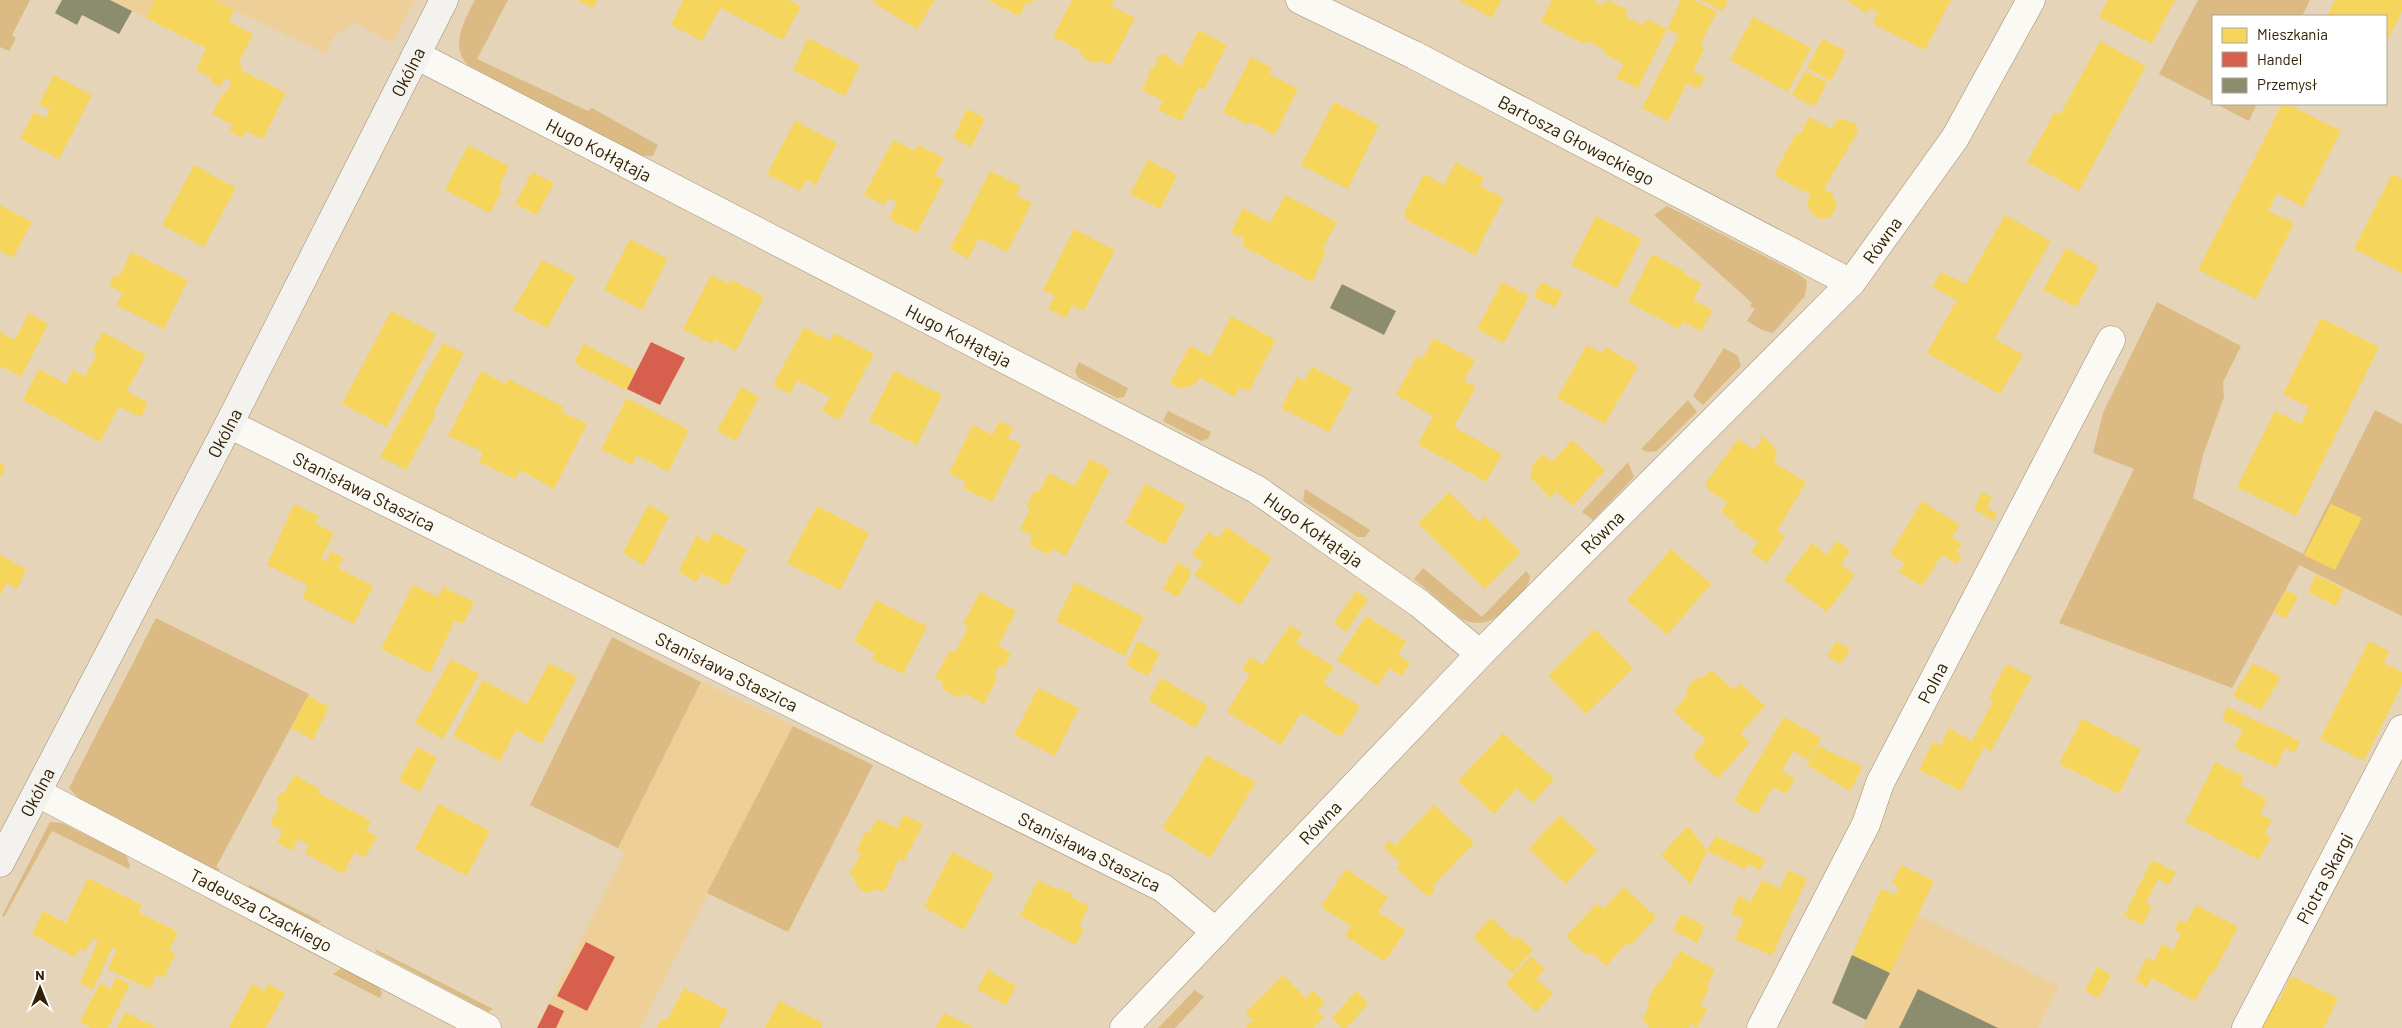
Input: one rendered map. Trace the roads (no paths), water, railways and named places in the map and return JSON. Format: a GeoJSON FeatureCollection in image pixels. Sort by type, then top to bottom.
{"type":"FeatureCollection","features":[{"type":"Feature","properties":{"kind":"street","name":"Okólna"},"geometry":{"type":"LineString","coordinates":[[0,863],[229,424],[444,0]]}},
{"type":"Feature","properties":{"kind":"street","name":"Bartosza Głowackiego"},"geometry":{"type":"LineString","coordinates":[[1300,0],[1414,56],[1851,283]]}},
{"type":"Feature","properties":{"kind":"street","name":"Równa"},"geometry":{"type":"LineString","coordinates":[[1124,1028],[1480,654],[1851,283],[1955,138],[2031,0]]}},
{"type":"Feature","properties":{"kind":"street","name":"Hugo Kołłątaja"},"geometry":{"type":"LineString","coordinates":[[416,55],[1256,489],[1420,604],[1480,654]]}},
{"type":"Feature","properties":{"kind":"street","name":"Polna"},"geometry":{"type":"LineString","coordinates":[[1761,1028],[1866,824],[1880,783],[2111,340]]}},
{"type":"Feature","properties":{"kind":"street","name":"Stanisława Staszica"},"geometry":{"type":"LineString","coordinates":[[229,424],[1163,888],[1216,932]]}},
{"type":"Feature","properties":{"kind":"street","name":"Piotra Skargi"},"geometry":{"type":"LineString","coordinates":[[2246,1028],[2402,729]]}},
{"type":"Feature","properties":{"kind":"street","name":"Tadeusza Czackiego"},"geometry":{"type":"LineString","coordinates":[[38,793],[487,1028]]}}]}
